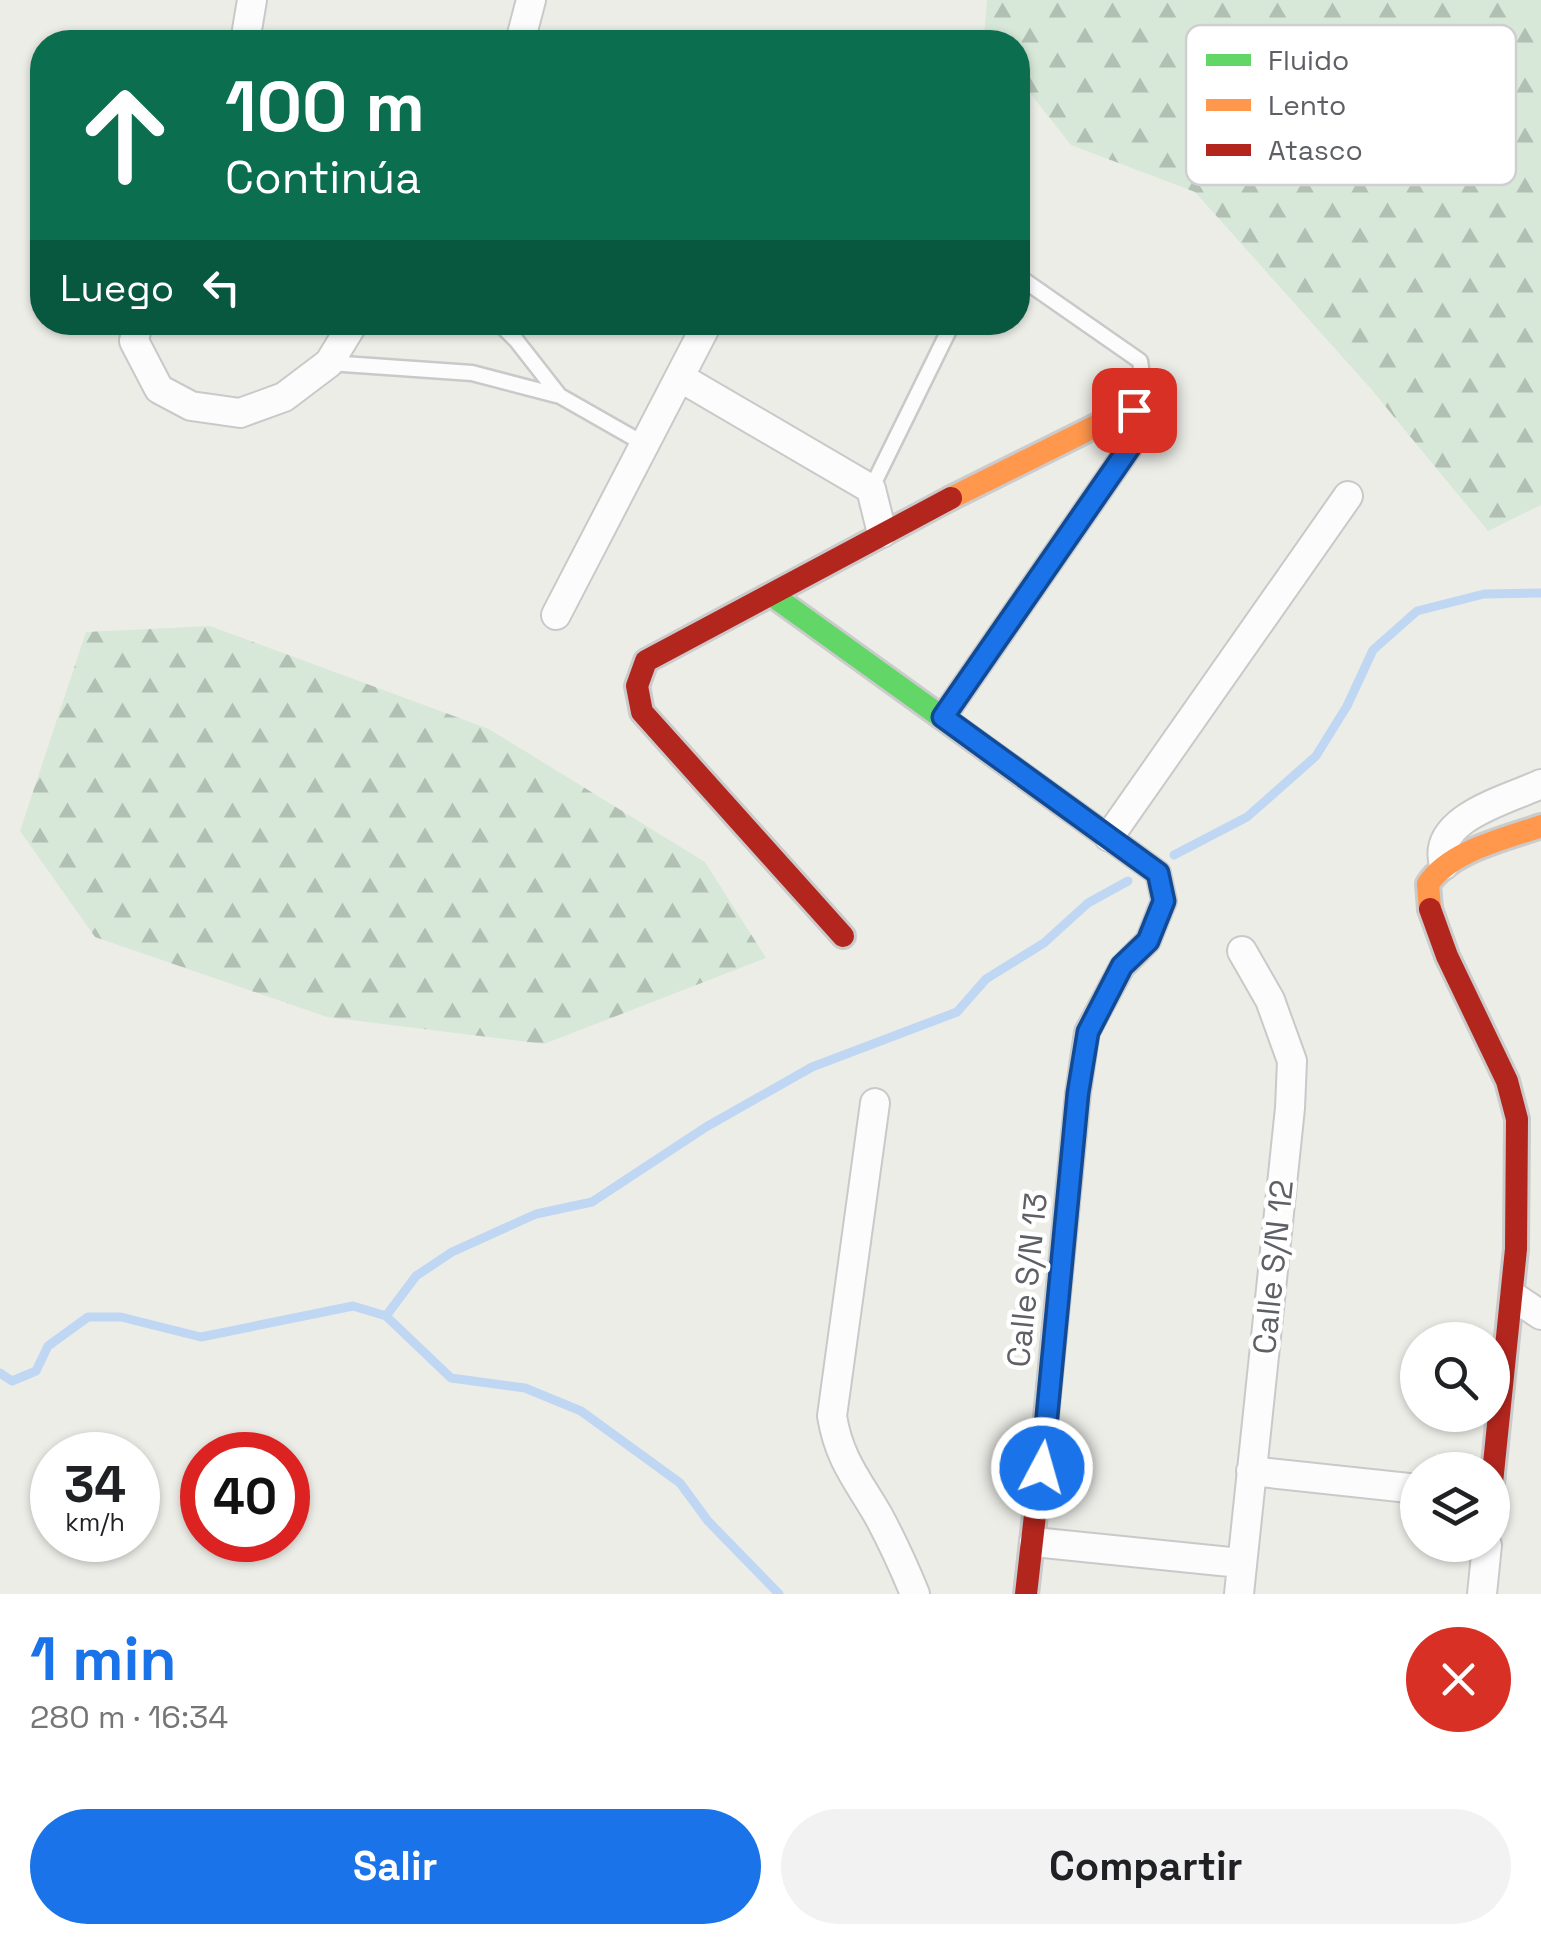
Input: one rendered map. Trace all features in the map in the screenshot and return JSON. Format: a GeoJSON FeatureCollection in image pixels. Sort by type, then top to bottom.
{"type":"FeatureCollection","features":[{"type":"Feature","properties":{"kind":"street"},"geometry":{"type":"LineString","coordinates":[[247,30],[252,0]]}},
{"type":"Feature","properties":{"kind":"street"},"geometry":{"type":"LineString","coordinates":[[523,30],[531,0]]}},
{"type":"Feature","properties":{"kind":"street"},"geometry":{"type":"LineString","coordinates":[[135,335],[134,341],[159,389],[191,406],[240,413],[284,397],[328,363],[346,335]]}},
{"type":"Feature","properties":{"kind":"street"},"geometry":{"type":"LineString","coordinates":[[556,615],[702,335]]}},
{"type":"Feature","properties":{"kind":"street"},"geometry":{"type":"LineString","coordinates":[[681,378],[871,488],[882,533]]}},
{"type":"Feature","properties":{"kind":"street"},"geometry":{"type":"LineString","coordinates":[[843,936],[642,712],[637,686],[646,661],[882,533],[1126,411],[1136,411],[1149,419],[943,717]]}},
{"type":"Feature","properties":{"kind":"street"},"geometry":{"type":"LineString","coordinates":[[1109,837],[1348,496]]}},
{"type":"Feature","properties":{"kind":"street","name":"Calle S/N 13"},"geometry":{"type":"LineString","coordinates":[[772,595],[1158,873],[1164,901],[1148,941],[1122,966],[1088,1032],[1078,1093],[1026,1594]]}},
{"type":"Feature","properties":{"kind":"street"},"geometry":{"type":"LineString","coordinates":[[1444,865],[1442,844],[1455,824],[1541,784]]}},
{"type":"Feature","properties":{"kind":"street"},"geometry":{"type":"LineString","coordinates":[[1496,1452],[1514,1297],[1521,1100],[1432,920],[1426,899],[1429,880],[1444,865],[1541,826]]}},
{"type":"Feature","properties":{"kind":"street","name":"Calle S/N 12"},"geometry":{"type":"LineString","coordinates":[[1239,1594],[1292,1060],[1270,1000],[1242,951]]}},
{"type":"Feature","properties":{"kind":"street"},"geometry":{"type":"LineString","coordinates":[[875,1103],[832,1416],[836,1444],[845,1464],[892,1542],[915,1594]]}},
{"type":"Feature","properties":{"kind":"street"},"geometry":{"type":"LineString","coordinates":[[1514,1297],[1541,1315]]}},
{"type":"Feature","properties":{"kind":"street"},"geometry":{"type":"LineString","coordinates":[[1252,1471],[1400,1487]]}},
{"type":"Feature","properties":{"kind":"street"},"geometry":{"type":"LineString","coordinates":[[1034,1542],[1240,1562]]}},
{"type":"Feature","properties":{"kind":"street"},"geometry":{"type":"LineString","coordinates":[[1482,1594],[1485,1562]]}},
{"type":"Feature","properties":{"kind":"lane"},"geometry":{"type":"LineString","coordinates":[[1030,284],[1140,361],[1149,419]]}},
{"type":"Feature","properties":{"kind":"lane"},"geometry":{"type":"LineString","coordinates":[[511,335],[560,396]]}},
{"type":"Feature","properties":{"kind":"lane"},"geometry":{"type":"LineString","coordinates":[[871,488],[947,335]]}},
{"type":"Feature","properties":{"kind":"lane"},"geometry":{"type":"LineString","coordinates":[[328,363],[472,373],[560,396],[646,445]]}},
{"type":"Feature","properties":{"kind":"green space"},"geometry":{"type":"Polygon","coordinates":[[[987,0],[1541,0],[1541,505],[1488,531],[1371,389],[1195,192],[1071,145],[1030,93],[1030,30],[985,30],[987,0]]]}},
{"type":"Feature","properties":{"kind":"green space"},"geometry":{"type":"Polygon","coordinates":[[[210,626],[489,729],[705,862],[766,958],[544,1044],[327,1017],[95,937],[20,831],[86,632],[210,626]]]}},
{"type":"Feature","properties":{"kind":"waterway"},"geometry":{"type":"LineString","coordinates":[[1174,855],[1247,817],[1316,756],[1347,706],[1373,650],[1417,611],[1484,594],[1541,593]]}},
{"type":"Feature","properties":{"kind":"waterway"},"geometry":{"type":"LineString","coordinates":[[386,1316],[416,1276],[452,1252],[536,1214],[592,1202],[706,1127],[812,1067],[957,1012],[986,979],[1044,943],[1088,903],[1128,881]]}},
{"type":"Feature","properties":{"kind":"waterway"},"geometry":{"type":"LineString","coordinates":[[0,1373],[12,1381],[36,1371],[48,1346],[88,1317],[121,1317],[201,1337],[353,1306],[386,1316],[451,1378],[525,1388],[581,1411],[680,1483],[708,1521],[779,1594]]}},
{"type":"Feature","properties":{"kind":"traffic: fast"},"geometry":{"type":"LineString","coordinates":[[772,595],[1158,873],[1164,901],[1159,913]]}},
{"type":"Feature","properties":{"kind":"traffic: slow"},"geometry":{"type":"LineString","coordinates":[[943,717],[1149,419],[1136,411],[1126,411],[951,498]]}},
{"type":"Feature","properties":{"kind":"traffic: slow"},"geometry":{"type":"LineString","coordinates":[[1430,909],[1428,884],[1450,862],[1541,826]]}},
{"type":"Feature","properties":{"kind":"traffic: slow"},"geometry":{"type":"LineString","coordinates":[[1045,1427],[1087,1032],[1122,967],[1148,941],[1159,913]]}},
{"type":"Feature","properties":{"kind":"traffic: jam"},"geometry":{"type":"LineString","coordinates":[[843,936],[642,712],[637,686],[646,661],[951,498]]}},
{"type":"Feature","properties":{"kind":"traffic: jam"},"geometry":{"type":"LineString","coordinates":[[1430,909],[1447,956],[1507,1081],[1517,1119],[1516,1249],[1495,1452]]}},
{"type":"Feature","properties":{"kind":"traffic: jam"},"geometry":{"type":"LineString","coordinates":[[1026,1594],[1045,1427]]}},
{"type":"Feature","properties":{"kind":"route"},"geometry":{"type":"LineString","coordinates":[[1042,1468],[1078,1093],[1088,1032],[1122,966],[1148,941],[1164,901],[1158,873],[943,717],[1149,419],[1134,410]]}}]}
